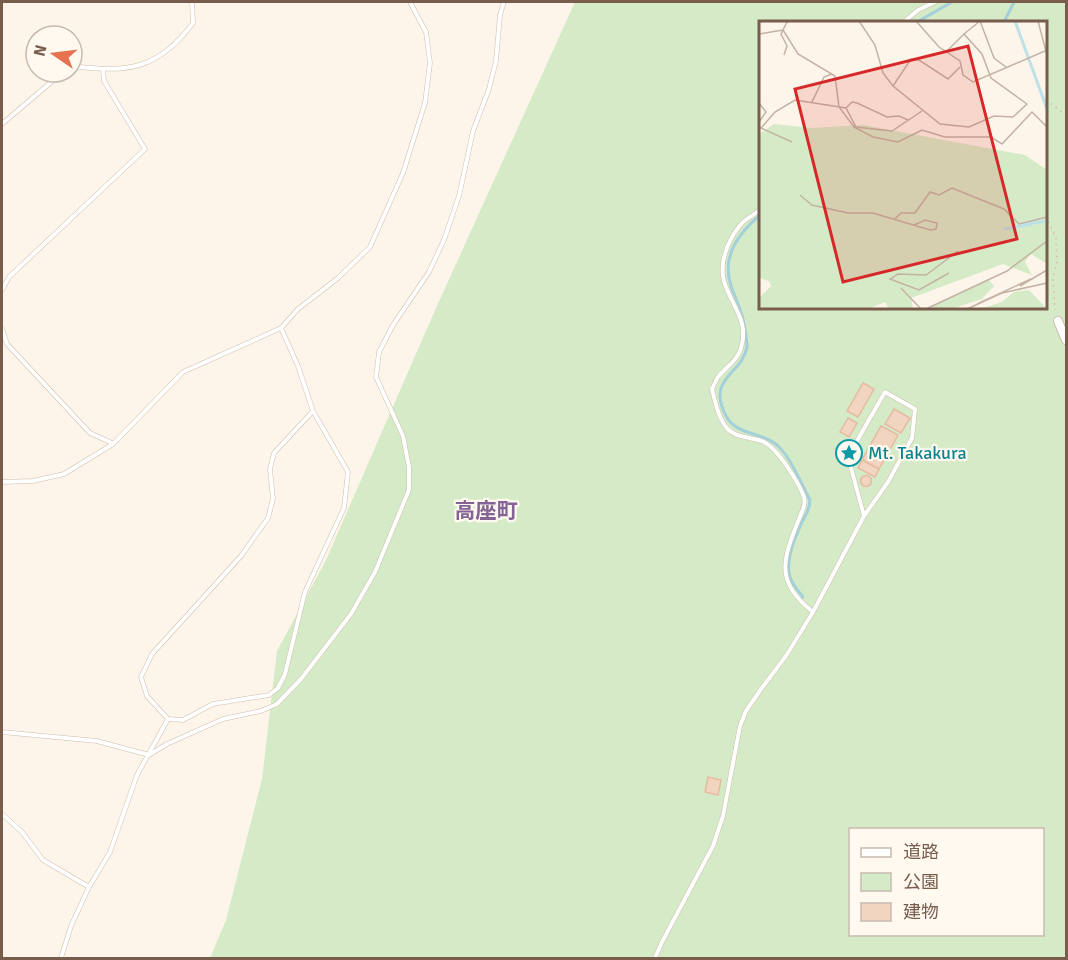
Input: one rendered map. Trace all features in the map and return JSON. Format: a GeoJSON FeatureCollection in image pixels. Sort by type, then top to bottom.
{"type":"FeatureCollection","features":[{"type":"Feature","properties":{"kind":"street"},"geometry":{"type":"LineString","coordinates":[[1059,321],[1066,340]]}},
{"type":"Feature","properties":{"kind":"lane"},"geometry":{"type":"LineString","coordinates":[[84,68],[103,70],[146,64],[167,50],[193,22],[192,2]]}},
{"type":"Feature","properties":{"kind":"lane"},"geometry":{"type":"LineString","coordinates":[[2,482],[33,481],[64,474],[112,444],[183,372],[281,328],[298,309],[338,278],[370,247],[403,173],[425,103],[430,63],[426,32],[410,2]]}},
{"type":"Feature","properties":{"kind":"lane"},"geometry":{"type":"LineString","coordinates":[[2,732],[96,741],[149,755],[167,744],[223,719],[261,711],[277,704],[301,679],[351,614],[375,572],[409,490],[409,467],[403,436],[376,377],[379,352],[386,336],[429,272],[444,240],[459,196],[473,131],[489,89],[496,61],[500,15],[504,2]]}},
{"type":"Feature","properties":{"kind":"lane"},"geometry":{"type":"LineString","coordinates":[[905,21],[918,10],[935,2]]}},
{"type":"Feature","properties":{"kind":"lane"},"geometry":{"type":"LineString","coordinates":[[2,290],[9,277],[146,149],[104,81],[103,70]]}},
{"type":"Feature","properties":{"kind":"lane"},"geometry":{"type":"LineString","coordinates":[[2,124],[49,84]]}},
{"type":"Feature","properties":{"kind":"lane"},"geometry":{"type":"LineString","coordinates":[[759,211],[742,223],[727,248],[721,271],[726,288],[737,307],[743,329],[742,347],[736,358],[718,376],[712,389],[727,429],[765,442],[777,452],[802,494],[805,504],[789,546],[784,570],[789,586],[803,604],[813,612]]}},
{"type":"Feature","properties":{"kind":"lane"},"geometry":{"type":"LineString","coordinates":[[2,328],[7,344],[90,433],[112,444]]}},
{"type":"Feature","properties":{"kind":"lane"},"geometry":{"type":"LineString","coordinates":[[281,328],[298,366],[313,411],[348,472],[348,489],[344,508],[305,592],[285,674],[278,688],[269,695],[213,704],[183,720],[168,719],[147,696],[141,677],[152,654],[241,556],[268,518],[273,499],[270,469],[274,453],[313,411]]}},
{"type":"Feature","properties":{"kind":"lane"},"geometry":{"type":"LineString","coordinates":[[655,958],[713,846],[723,816],[740,726],[746,711],[786,656],[813,612],[864,516],[888,482],[912,438],[915,410],[885,392],[850,453],[850,464],[864,516]]}},
{"type":"Feature","properties":{"kind":"lane"},"geometry":{"type":"LineString","coordinates":[[61,958],[71,926],[89,887],[110,852],[137,775],[168,719]]}},
{"type":"Feature","properties":{"kind":"lane"},"geometry":{"type":"LineString","coordinates":[[2,814],[22,832],[43,860],[89,887]]}},
{"type":"Feature","properties":{"kind":"path"},"geometry":{"type":"LineString","coordinates":[[1047,100],[1066,114]]}},
{"type":"Feature","properties":{"kind":"path"},"geometry":{"type":"LineString","coordinates":[[1047,218],[1056,238],[1057,263],[1053,277],[1053,290],[1055,310],[1059,321]]}},
{"type":"Feature","properties":{"kind":"green space"},"geometry":{"type":"Polygon","coordinates":[[[575,2],[1066,2],[1066,958],[210,958],[226,920],[262,779],[277,651],[326,560],[436,308],[575,2]]]}},
{"type":"Feature","properties":{"kind":"building"},"geometry":{"type":"Polygon","coordinates":[[[863,383],[874,389],[858,417],[847,411],[863,383]]]}},
{"type":"Feature","properties":{"kind":"building"},"geometry":{"type":"Polygon","coordinates":[[[894,409],[910,418],[901,433],[885,424],[894,409]]]}},
{"type":"Feature","properties":{"kind":"building"},"geometry":{"type":"Polygon","coordinates":[[[848,418],[857,423],[849,437],[840,432],[848,418]]]}},
{"type":"Feature","properties":{"kind":"building"},"geometry":{"type":"Polygon","coordinates":[[[881,426],[898,435],[879,469],[862,460],[881,426]]]}},
{"type":"Feature","properties":{"kind":"building"},"geometry":{"type":"Polygon","coordinates":[[[862,460],[879,469],[875,477],[858,468],[862,460]]]}},
{"type":"Feature","properties":{"kind":"building"},"geometry":{"type":"Polygon","coordinates":[[[866,475],[872,481],[866,487],[860,481],[866,475]]]}},
{"type":"Feature","properties":{"kind":"building"},"geometry":{"type":"Polygon","coordinates":[[[708,777],[721,780],[718,795],[705,792],[708,777]]]}},
{"type":"Feature","properties":{"kind":"waterway"},"geometry":{"type":"LineString","coordinates":[[919,21],[952,2]]}},
{"type":"Feature","properties":{"kind":"waterway"},"geometry":{"type":"LineString","coordinates":[[1004,21],[1014,2]]}},
{"type":"Feature","properties":{"kind":"waterway"},"geometry":{"type":"LineString","coordinates":[[759,216],[739,237],[730,255],[728,265],[731,286],[743,318],[747,347],[739,364],[723,384],[720,393],[721,403],[726,416],[736,427],[764,437],[777,445],[791,464],[810,500],[808,511],[794,542],[789,563],[791,580],[803,597]]}},
{"type":"Feature","properties":{"kind":"place","name":"Mt. Takakura"},"geometry":{"type":"Point","coordinates":[849,453]}},
{"type":"Feature","properties":{"kind":"district","name":"高座町"},"geometry":{"type":"Point","coordinates":[486,511]}}]}
